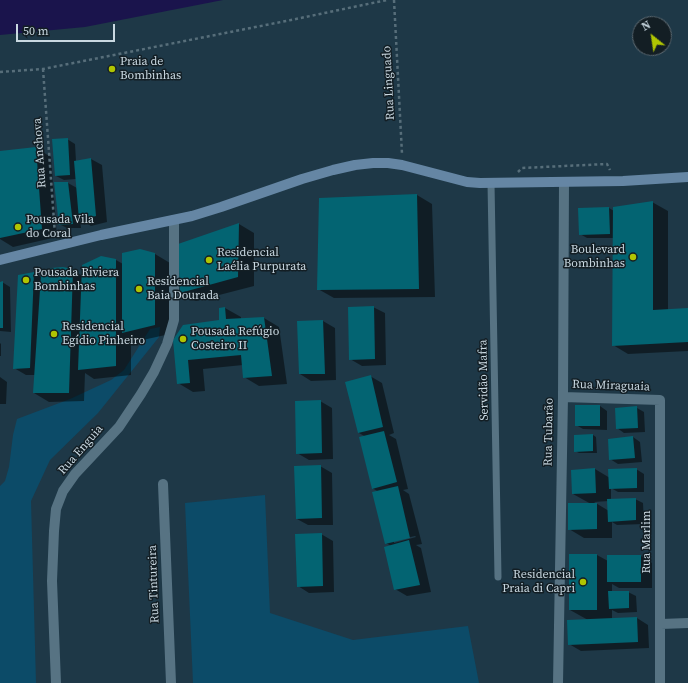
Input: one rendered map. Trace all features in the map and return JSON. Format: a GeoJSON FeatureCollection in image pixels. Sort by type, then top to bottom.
{"type":"FeatureCollection","features":[{"type":"Feature","properties":{"kind":"main road"},"geometry":{"type":"LineString","coordinates":[[0,260],[102,235],[174,220],[221,207],[302,179],[355,165],[380,163],[402,165],[467,182],[491,183],[623,181],[688,177]]}},
{"type":"Feature","properties":{"kind":"street","name":"Rua Tubarão"},"geometry":{"type":"LineString","coordinates":[[558,683],[564,182]]}},
{"type":"Feature","properties":{"kind":"street","name":"Rua Enguia"},"geometry":{"type":"LineString","coordinates":[[56,683],[52,581],[56,509],[63,491],[75,474],[119,427],[154,372],[167,344],[174,320],[174,220]]}},
{"type":"Feature","properties":{"kind":"street","name":"Rua Miraguaia"},"geometry":{"type":"LineString","coordinates":[[562,398],[660,400]]}},
{"type":"Feature","properties":{"kind":"street","name":"Rua Marlim"},"geometry":{"type":"LineString","coordinates":[[660,400],[660,683]]}},
{"type":"Feature","properties":{"kind":"street","name":"Rua Tintureira"},"geometry":{"type":"LineString","coordinates":[[163,484],[171,683]]}},
{"type":"Feature","properties":{"kind":"street"},"geometry":{"type":"LineString","coordinates":[[661,624],[688,623]]}},
{"type":"Feature","properties":{"kind":"lane","name":"Servidão Mafra"},"geometry":{"type":"LineString","coordinates":[[491,183],[498,577]]}},
{"type":"Feature","properties":{"kind":"path"},"geometry":{"type":"LineString","coordinates":[[0,72],[43,69],[387,0]]}},
{"type":"Feature","properties":{"kind":"path","name":"Rua Linguado"},"geometry":{"type":"LineString","coordinates":[[394,0],[402,155],[395,154]]}},
{"type":"Feature","properties":{"kind":"path","name":"Rua Anchova"},"geometry":{"type":"LineString","coordinates":[[43,69],[55,236]]}},
{"type":"Feature","properties":{"kind":"path"},"geometry":{"type":"LineString","coordinates":[[516,173],[522,168],[607,164],[611,171]]}},
{"type":"Feature","properties":{"kind":"path"},"geometry":{"type":"LineString","coordinates":[[48,237],[62,234]]}},
{"type":"Feature","properties":{"kind":"shaded area"},"geometry":{"type":"Polygon","coordinates":[[[0,0],[223,0],[85,27],[0,35],[0,0]]]}},
{"type":"Feature","properties":{"kind":"shaded area"},"geometry":{"type":"Polygon","coordinates":[[[160,327],[159,337],[98,413],[50,460],[31,501],[36,683],[0,683],[0,486],[5,481],[9,467],[13,435],[17,419],[70,399],[111,380],[124,370],[150,329],[160,327]]]}},
{"type":"Feature","properties":{"kind":"shaded area"},"geometry":{"type":"Polygon","coordinates":[[[265,495],[270,613],[353,640],[468,626],[479,683],[193,683],[185,503],[265,495]]]}},
{"type":"Feature","properties":{"kind":"building"},"geometry":{"type":"Polygon","coordinates":[[[68,138],[70,175],[55,176],[52,139],[68,138]]]}},
{"type":"Feature","properties":{"kind":"building"},"geometry":{"type":"Polygon","coordinates":[[[36,147],[42,229],[0,238],[0,151],[36,147]]]}},
{"type":"Feature","properties":{"kind":"building"},"geometry":{"type":"Polygon","coordinates":[[[91,158],[96,216],[79,220],[74,161],[91,158]]]}},
{"type":"Feature","properties":{"kind":"building"},"geometry":{"type":"Polygon","coordinates":[[[54,182],[68,182],[73,224],[59,225],[54,182]]]}},
{"type":"Feature","properties":{"kind":"building"},"geometry":{"type":"Polygon","coordinates":[[[417,194],[419,289],[317,290],[319,198],[417,194]]]}},
{"type":"Feature","properties":{"kind":"building","name":"Boulevard Bombinhas"},"geometry":{"type":"Polygon","coordinates":[[[653,201],[653,310],[688,308],[688,342],[612,346],[613,207],[653,201]]]}},
{"type":"Feature","properties":{"kind":"building"},"geometry":{"type":"Polygon","coordinates":[[[609,207],[610,234],[579,235],[578,208],[609,207]]]}},
{"type":"Feature","properties":{"kind":"building","name":"Residencial Laélia Purpurata"},"geometry":{"type":"Polygon","coordinates":[[[239,223],[238,277],[180,293],[178,244],[239,223]]]}},
{"type":"Feature","properties":{"kind":"building","name":"Residencial Baia Dourada"},"geometry":{"type":"Polygon","coordinates":[[[140,249],[155,253],[155,325],[122,333],[122,253],[140,249]]]}},
{"type":"Feature","properties":{"kind":"building"},"geometry":{"type":"Polygon","coordinates":[[[101,256],[116,259],[116,366],[78,370],[82,265],[101,256]]]}},
{"type":"Feature","properties":{"kind":"building","name":"Residencial Egídio Pinheiro"},"geometry":{"type":"Polygon","coordinates":[[[63,267],[73,269],[69,393],[33,393],[41,275],[51,268],[63,267]]]}},
{"type":"Feature","properties":{"kind":"building"},"geometry":{"type":"Polygon","coordinates":[[[34,272],[30,368],[13,369],[18,275],[34,272]]]}},
{"type":"Feature","properties":{"kind":"building"},"geometry":{"type":"Polygon","coordinates":[[[3,281],[3,328],[0,328],[0,282],[3,281]]]}},
{"type":"Feature","properties":{"kind":"building"},"geometry":{"type":"Polygon","coordinates":[[[374,306],[375,359],[349,360],[348,307],[374,306]]]}},
{"type":"Feature","properties":{"kind":"building"},"geometry":{"type":"Polygon","coordinates":[[[225,307],[226,319],[264,317],[272,376],[243,378],[241,355],[188,360],[190,383],[177,384],[173,340],[183,325],[219,320],[219,308],[225,307]]]}},
{"type":"Feature","properties":{"kind":"building"},"geometry":{"type":"Polygon","coordinates":[[[323,320],[325,374],[299,374],[297,321],[323,320]]]}},
{"type":"Feature","properties":{"kind":"building"},"geometry":{"type":"Polygon","coordinates":[[[371,375],[383,427],[358,433],[345,382],[371,375]]]}},
{"type":"Feature","properties":{"kind":"building"},"geometry":{"type":"Polygon","coordinates":[[[321,400],[322,453],[296,454],[295,401],[321,400]]]}},
{"type":"Feature","properties":{"kind":"building"},"geometry":{"type":"Polygon","coordinates":[[[575,405],[600,405],[600,426],[575,426],[575,405]]]}},
{"type":"Feature","properties":{"kind":"building"},"geometry":{"type":"Polygon","coordinates":[[[637,406],[638,428],[616,429],[615,408],[637,406]]]}},
{"type":"Feature","properties":{"kind":"building"},"geometry":{"type":"Polygon","coordinates":[[[384,431],[397,482],[372,489],[359,437],[384,431]]]}},
{"type":"Feature","properties":{"kind":"building"},"geometry":{"type":"Polygon","coordinates":[[[593,434],[593,451],[574,452],[574,435],[593,434]]]}},
{"type":"Feature","properties":{"kind":"building"},"geometry":{"type":"Polygon","coordinates":[[[633,436],[635,458],[609,460],[608,439],[633,436]]]}},
{"type":"Feature","properties":{"kind":"building"},"geometry":{"type":"Polygon","coordinates":[[[321,465],[322,518],[296,519],[294,466],[321,465]]]}},
{"type":"Feature","properties":{"kind":"building"},"geometry":{"type":"Polygon","coordinates":[[[595,468],[596,493],[572,494],[571,470],[595,468]]]}},
{"type":"Feature","properties":{"kind":"building"},"geometry":{"type":"Polygon","coordinates":[[[637,468],[637,488],[609,489],[608,469],[637,468]]]}},
{"type":"Feature","properties":{"kind":"building"},"geometry":{"type":"Polygon","coordinates":[[[398,486],[410,538],[385,544],[372,492],[398,486]]]}},
{"type":"Feature","properties":{"kind":"building"},"geometry":{"type":"Polygon","coordinates":[[[636,498],[636,520],[608,522],[607,499],[636,498]]]}},
{"type":"Feature","properties":{"kind":"building"},"geometry":{"type":"Polygon","coordinates":[[[568,503],[597,503],[597,529],[568,530],[568,503]]]}},
{"type":"Feature","properties":{"kind":"building"},"geometry":{"type":"Polygon","coordinates":[[[322,533],[323,586],[297,587],[295,534],[322,533]]]}},
{"type":"Feature","properties":{"kind":"building"},"geometry":{"type":"Polygon","coordinates":[[[409,540],[420,585],[394,590],[384,547],[409,540]]]}},
{"type":"Feature","properties":{"kind":"building","name":"Residencial Praia di Capri"},"geometry":{"type":"Polygon","coordinates":[[[569,554],[597,554],[597,610],[569,610],[569,554]]]}},
{"type":"Feature","properties":{"kind":"building"},"geometry":{"type":"Polygon","coordinates":[[[607,555],[641,555],[641,582],[607,582],[607,555]]]}},
{"type":"Feature","properties":{"kind":"building"},"geometry":{"type":"Polygon","coordinates":[[[608,591],[629,591],[629,608],[609,609],[608,591]]]}},
{"type":"Feature","properties":{"kind":"building"},"geometry":{"type":"Polygon","coordinates":[[[637,617],[638,642],[568,645],[567,620],[637,617]]]}},
{"type":"Feature","properties":{"kind":"place","name":"Praia de Bombinhas"},"geometry":{"type":"Point","coordinates":[112,69]}},
{"type":"Feature","properties":{"kind":"place","name":"Pousada Vila do Coral"},"geometry":{"type":"Point","coordinates":[18,227]}},
{"type":"Feature","properties":{"kind":"place","name":"Boulevard Bombinhas"},"geometry":{"type":"Point","coordinates":[633,257]}},
{"type":"Feature","properties":{"kind":"place","name":"Residencial Laélia Purpurata"},"geometry":{"type":"Point","coordinates":[209,260]}},
{"type":"Feature","properties":{"kind":"place","name":"Pousada Riviera Bombinhas"},"geometry":{"type":"Point","coordinates":[26,280]}},
{"type":"Feature","properties":{"kind":"place","name":"Residencial Baia Dourada"},"geometry":{"type":"Point","coordinates":[139,289]}},
{"type":"Feature","properties":{"kind":"place","name":"Residencial Egídio Pinheiro"},"geometry":{"type":"Point","coordinates":[54,334]}},
{"type":"Feature","properties":{"kind":"place","name":"Pousada Refúgio Costeiro II"},"geometry":{"type":"Point","coordinates":[183,339]}},
{"type":"Feature","properties":{"kind":"place","name":"Residencial Praia di Capri"},"geometry":{"type":"Point","coordinates":[583,582]}}]}
